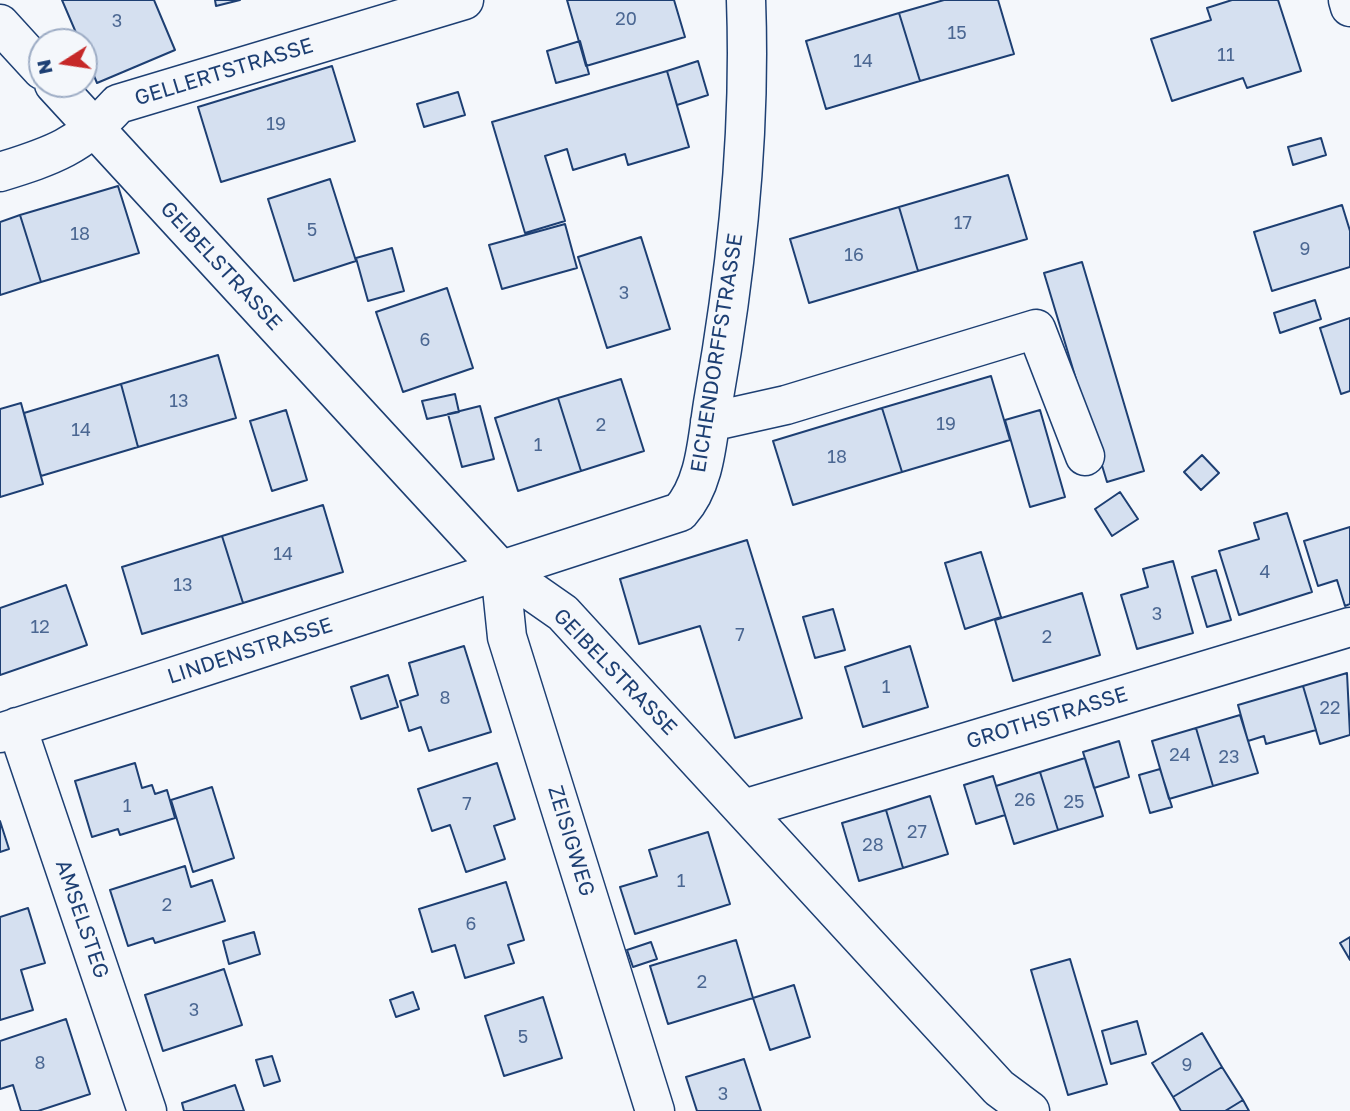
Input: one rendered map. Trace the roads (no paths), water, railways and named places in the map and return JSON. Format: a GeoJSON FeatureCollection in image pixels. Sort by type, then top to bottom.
{"type":"FeatureCollection","features":[{"type":"Feature","properties":{"kind":"street","name":"GELLERTSTRASSE"},"geometry":{"type":"LineString","coordinates":[[0,172],[52,156],[96,130],[118,104],[464,0]]}},
{"type":"Feature","properties":{"kind":"street","name":"EICHENDORFFSTRASSE"},"geometry":{"type":"LineString","coordinates":[[500,569],[680,512],[691,500],[702,471],[730,298],[746,132],[746,0]]}},
{"type":"Feature","properties":{"kind":"street"},"geometry":{"type":"LineString","coordinates":[[1348,0],[1350,7]]}},
{"type":"Feature","properties":{"kind":"street"},"geometry":{"type":"LineString","coordinates":[[0,24],[28,55]]}},
{"type":"Feature","properties":{"kind":"street","name":"GEIBELSTRASSE"},"geometry":{"type":"LineString","coordinates":[[67,98],[500,569],[563,613],[999,1088],[1030,1111]]}},
{"type":"Feature","properties":{"kind":"street"},"geometry":{"type":"LineString","coordinates":[[710,422],[786,405],[1035,329],[1085,456]]}},
{"type":"Feature","properties":{"kind":"street","name":"LINDENSTRASSE"},"geometry":{"type":"LineString","coordinates":[[8,730],[500,569]]}},
{"type":"Feature","properties":{"kind":"street","name":"ZEISIGWEG"},"geometry":{"type":"LineString","coordinates":[[500,569],[507,636],[655,1111]]}},
{"type":"Feature","properties":{"kind":"street","name":"GROTHSTRASSE"},"geometry":{"type":"LineString","coordinates":[[744,808],[1350,627]]}},
{"type":"Feature","properties":{"kind":"street","name":"AMSELSTEG"},"geometry":{"type":"LineString","coordinates":[[8,730],[147,1111]]}}]}
